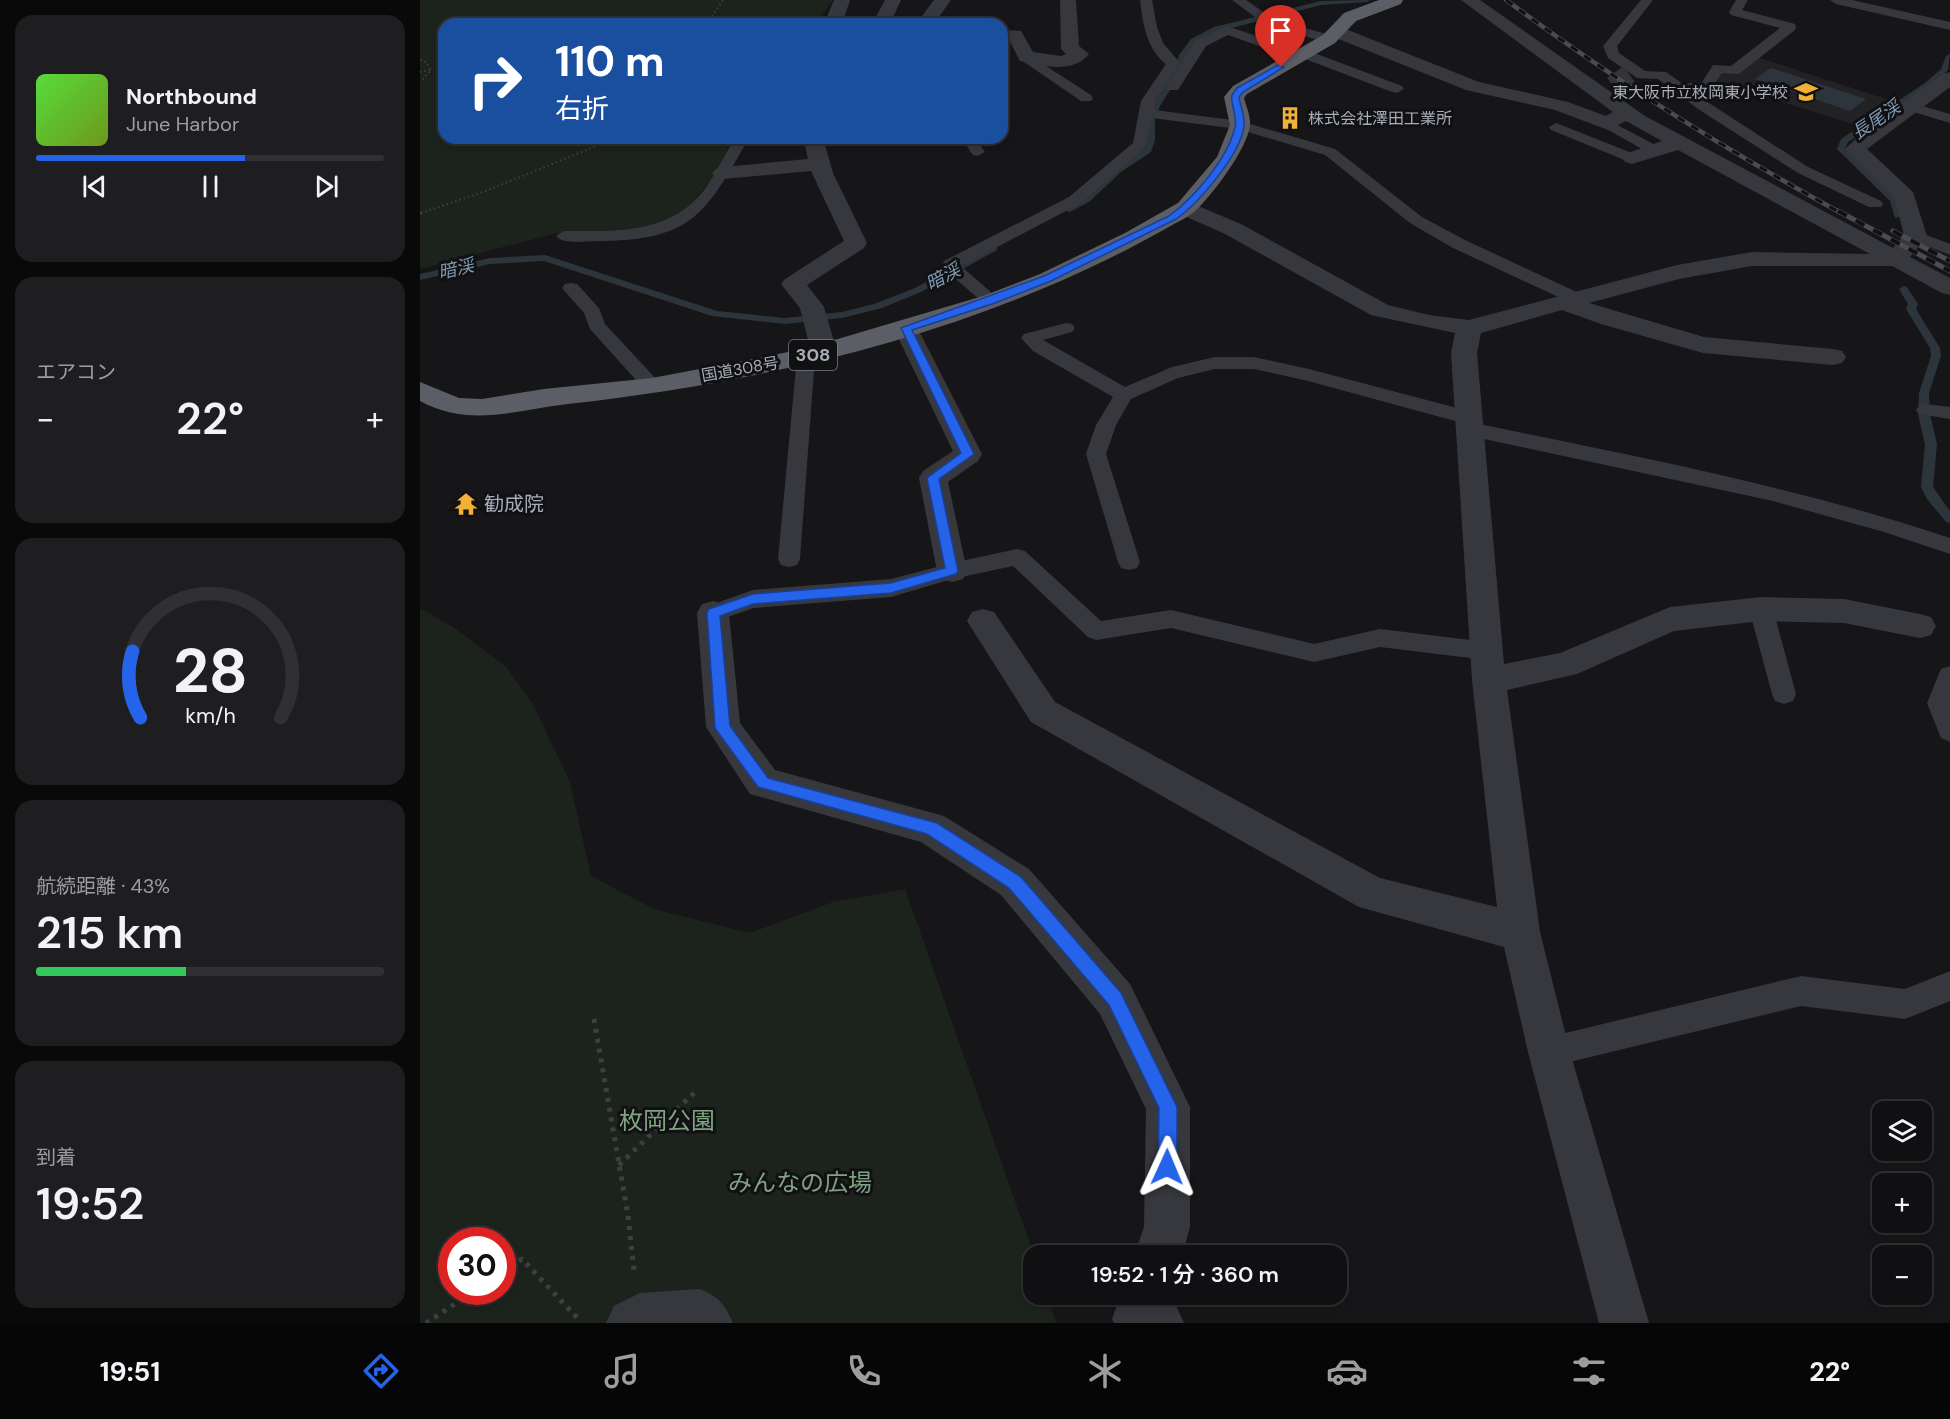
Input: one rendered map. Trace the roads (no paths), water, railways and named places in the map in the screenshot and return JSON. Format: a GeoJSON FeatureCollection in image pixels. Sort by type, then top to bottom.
{"type":"FeatureCollection","features":[{"type":"Feature","properties":{"kind":"highway"},"geometry":{"type":"LineString","coordinates":[[1240,125],[1234,97],[1240,90],[1333,36],[1350,17],[1391,0]]}},
{"type":"Feature","properties":{"kind":"highway","name":"国道308号"},"geometry":{"type":"LineString","coordinates":[[420,390],[442,402],[458,407],[482,408],[544,398],[651,386],[815,336],[906,328],[992,301],[1048,279],[1133,238],[1186,208],[1227,158],[1240,125]]}},
{"type":"Feature","properties":{"kind":"street"},"geometry":{"type":"LineString","coordinates":[[834,18],[842,0]]}},
{"type":"Feature","properties":{"kind":"street"},"geometry":{"type":"LineString","coordinates":[[884,18],[893,0]]}},
{"type":"Feature","properties":{"kind":"street"},"geometry":{"type":"LineString","coordinates":[[930,18],[943,0]]}},
{"type":"Feature","properties":{"kind":"street"},"geometry":{"type":"LineString","coordinates":[[1008,35],[1015,34],[1026,57],[1042,61],[1064,62],[1080,54],[1070,49],[1068,0]]}},
{"type":"Feature","properties":{"kind":"street"},"geometry":{"type":"LineString","coordinates":[[1469,0],[1607,90],[1626,112],[1950,288]]}},
{"type":"Feature","properties":{"kind":"street"},"geometry":{"type":"LineString","coordinates":[[1333,36],[1473,86],[1561,106],[1608,124],[1626,112]]}},
{"type":"Feature","properties":{"kind":"street"},"geometry":{"type":"LineString","coordinates":[[1186,208],[1233,229],[1380,310],[1429,322],[1469,328],[1677,272],[1752,259],[1869,261],[1896,259],[1916,236],[1905,197],[1855,149],[1872,134],[1950,78]]}},
{"type":"Feature","properties":{"kind":"street"},"geometry":{"type":"LineString","coordinates":[[1632,158],[1680,142]]}},
{"type":"Feature","properties":{"kind":"street"},"geometry":{"type":"LineString","coordinates":[[814,144],[819,165],[856,243],[793,284],[815,336]]}},
{"type":"Feature","properties":{"kind":"street"},"geometry":{"type":"LineString","coordinates":[[723,173],[819,165]]}},
{"type":"Feature","properties":{"kind":"street"},"geometry":{"type":"LineString","coordinates":[[1569,300],[1610,319],[1703,345],[1833,357]]}},
{"type":"Feature","properties":{"kind":"street"},"geometry":{"type":"LineString","coordinates":[[906,328],[968,454],[933,478],[952,571]]}},
{"type":"Feature","properties":{"kind":"street"},"geometry":{"type":"LineString","coordinates":[[1469,328],[1464,353],[1488,665],[1521,932],[1549,1052],[1624,1323]]}},
{"type":"Feature","properties":{"kind":"street"},"geometry":{"type":"LineString","coordinates":[[1488,665],[1565,665],[1670,619],[1761,609],[1844,611],[1920,626]]}},
{"type":"Feature","properties":{"kind":"street"},"geometry":{"type":"LineString","coordinates":[[713,613],[723,728],[763,783],[931,828],[1015,882],[1115,999],[1168,1107],[1167,1227],[1161,1245]]}},
{"type":"Feature","properties":{"kind":"street"},"geometry":{"type":"LineString","coordinates":[[983,621],[1043,712],[1373,894],[1521,932]]}},
{"type":"Feature","properties":{"kind":"street"},"geometry":{"type":"LineString","coordinates":[[1141,1305],[1137,1319],[1159,1323]]}},
{"type":"Feature","properties":{"kind":"street"},"geometry":{"type":"LineString","coordinates":[[635,1321],[699,1313],[708,1323]]}},
{"type":"Feature","properties":{"kind":"lane"},"geometry":{"type":"LineString","coordinates":[[1146,0],[1149,31],[1165,58],[1173,63],[1148,101],[1153,114]]}},
{"type":"Feature","properties":{"kind":"lane"},"geometry":{"type":"LineString","coordinates":[[1238,0],[1266,19],[1333,36]]}},
{"type":"Feature","properties":{"kind":"lane"},"geometry":{"type":"LineString","coordinates":[[1647,0],[1610,46],[1613,55],[1642,75],[1661,75],[1803,170],[1875,204]]}},
{"type":"Feature","properties":{"kind":"lane"},"geometry":{"type":"LineString","coordinates":[[1679,89],[1706,86],[1718,68],[1734,71],[1790,27],[1735,12],[1741,2],[1724,0]]}},
{"type":"Feature","properties":{"kind":"lane"},"geometry":{"type":"LineString","coordinates":[[1836,0],[1950,26]]}},
{"type":"Feature","properties":{"kind":"lane"},"geometry":{"type":"LineString","coordinates":[[992,301],[950,265],[1075,201],[1140,145],[1153,114],[1161,110],[1170,90],[1194,51],[1201,43],[1217,34],[1227,30],[1397,89]]}},
{"type":"Feature","properties":{"kind":"lane"},"geometry":{"type":"LineString","coordinates":[[1026,57],[1086,98]]}},
{"type":"Feature","properties":{"kind":"lane"},"geometry":{"type":"LineString","coordinates":[[1912,107],[1950,119]]}},
{"type":"Feature","properties":{"kind":"lane"},"geometry":{"type":"LineString","coordinates":[[1153,114],[1240,125],[1330,152],[1416,220],[1458,244],[1569,300]]}},
{"type":"Feature","properties":{"kind":"lane"},"geometry":{"type":"LineString","coordinates":[[1608,124],[1656,151]]}},
{"type":"Feature","properties":{"kind":"lane"},"geometry":{"type":"LineString","coordinates":[[1556,127],[1632,158]]}},
{"type":"Feature","properties":{"kind":"lane"},"geometry":{"type":"LineString","coordinates":[[564,236],[642,235],[677,222],[703,202],[723,173],[739,144]]}},
{"type":"Feature","properties":{"kind":"lane"},"geometry":{"type":"LineString","coordinates":[[972,144],[978,153]]}},
{"type":"Feature","properties":{"kind":"lane"},"geometry":{"type":"LineString","coordinates":[[1916,236],[1950,250]]}},
{"type":"Feature","properties":{"kind":"lane"},"geometry":{"type":"LineString","coordinates":[[571,288],[593,312],[596,324],[651,386]]}},
{"type":"Feature","properties":{"kind":"lane"},"geometry":{"type":"LineString","coordinates":[[1066,328],[1030,338],[1040,347],[1124,395]]}},
{"type":"Feature","properties":{"kind":"lane"},"geometry":{"type":"LineString","coordinates":[[789,560],[815,336]]}},
{"type":"Feature","properties":{"kind":"lane"},"geometry":{"type":"LineString","coordinates":[[1129,562],[1096,454],[1106,425],[1124,395],[1172,373],[1215,363],[1254,363],[1309,375],[1470,423],[1761,492],[1913,533],[1950,546]]}},
{"type":"Feature","properties":{"kind":"lane"},"geometry":{"type":"LineString","coordinates":[[1926,410],[1950,413]]}},
{"type":"Feature","properties":{"kind":"lane"},"geometry":{"type":"LineString","coordinates":[[713,613],[753,599],[891,588],[952,571],[1017,557],[1096,631],[1172,619],[1314,653],[1380,638],[1488,665]]}},
{"type":"Feature","properties":{"kind":"lane"},"geometry":{"type":"LineString","coordinates":[[1761,609],[1784,694]]}},
{"type":"Feature","properties":{"kind":"lane"},"geometry":{"type":"LineString","coordinates":[[1950,676],[1939,703],[1950,731]]}},
{"type":"Feature","properties":{"kind":"lane"},"geometry":{"type":"LineString","coordinates":[[1549,1052],[1801,991],[1905,1004],[1950,986]]}},
{"type":"Feature","properties":{"kind":"waterway","name":"暗渓"},"geometry":{"type":"LineString","coordinates":[[1067,210],[1086,200],[1118,170],[1148,150],[1151,140],[1151,120],[1156,106],[1179,69],[1183,55],[1194,41],[1217,29],[1321,3],[1367,0]]}},
{"type":"Feature","properties":{"kind":"waterway","name":"長尾渓"},"geometry":{"type":"LineString","coordinates":[[1898,216],[1898,207],[1894,200],[1841,149],[1844,141],[1928,85],[1944,70],[1950,56]]}},
{"type":"Feature","properties":{"kind":"waterway","name":"暗渓"},"geometry":{"type":"LineString","coordinates":[[420,277],[490,261],[545,258],[716,314],[785,321],[842,315],[878,306],[918,290],[994,248]]}},
{"type":"Feature","properties":{"kind":"waterway","name":"長尾渓"},"geometry":{"type":"LineString","coordinates":[[1904,289],[1913,304],[1911,309],[1935,348],[1936,356],[1924,393],[1924,414],[1931,444],[1927,487],[1931,496],[1950,519]]}},
{"type":"Feature","properties":{"kind":"tunnel"},"geometry":{"type":"LineString","coordinates":[[1613,86],[1635,70]]}},
{"type":"Feature","properties":{"kind":"railway"},"geometry":{"type":"LineString","coordinates":[[1506,0],[1587,58],[1670,112],[1754,164],[1841,213]]}},
{"type":"Feature","properties":{"kind":"railway"},"geometry":{"type":"LineString","coordinates":[[1838,211],[1950,271]]}},
{"type":"Feature","properties":{"kind":"railway"},"geometry":{"type":"LineString","coordinates":[[1893,231],[1950,261]]}},
{"type":"Feature","properties":{"kind":"place","name":"東大阪市立枚岡東小学校"},"geometry":{"type":"Point","coordinates":[1806,92]}},
{"type":"Feature","properties":{"kind":"place","name":"株式会社澤田工業所"},"geometry":{"type":"Point","coordinates":[1290,118]}},
{"type":"Feature","properties":{"kind":"place","name":"勧成院"},"geometry":{"type":"Point","coordinates":[466,504]}},
{"type":"Feature","properties":{"kind":"park label","name":"枚岡公園"},"geometry":{"type":"Point","coordinates":[667,1120]}},
{"type":"Feature","properties":{"kind":"park label","name":"みんなの広場"},"geometry":{"type":"Point","coordinates":[800,1182]}}]}
